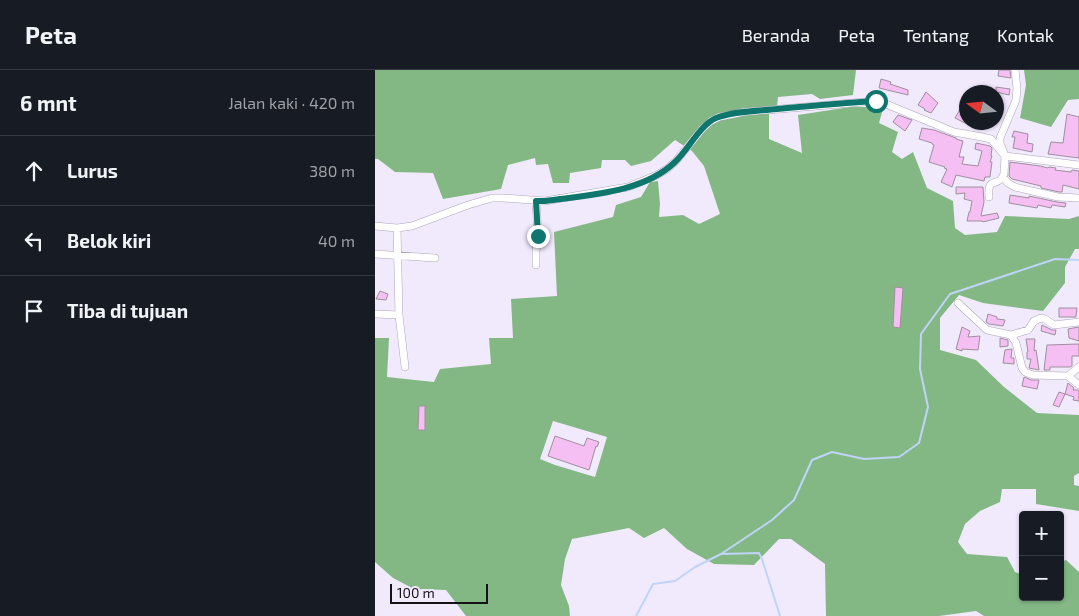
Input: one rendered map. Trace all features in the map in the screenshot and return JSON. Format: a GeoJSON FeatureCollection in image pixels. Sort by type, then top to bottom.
{"type":"FeatureCollection","features":[{"type":"Feature","properties":{"kind":"street"},"geometry":{"type":"LineString","coordinates":[[989,197],[989,186],[1000,181],[1003,177],[1005,156],[1000,138],[1016,100],[1015,70]]}},
{"type":"Feature","properties":{"kind":"street"},"geometry":{"type":"LineString","coordinates":[[375,226],[397,228],[412,226],[492,198],[545,201],[599,193],[637,184],[667,169],[711,121],[719,117],[744,112],[876,101],[954,132],[991,139],[1005,156],[1079,165]]}},
{"type":"Feature","properties":{"kind":"street"},"geometry":{"type":"LineString","coordinates":[[1003,177],[1008,184],[1015,188],[1058,197],[1079,198]]}},
{"type":"Feature","properties":{"kind":"street"},"geometry":{"type":"LineString","coordinates":[[536,201],[538,236],[536,265]]}},
{"type":"Feature","properties":{"kind":"street"},"geometry":{"type":"LineString","coordinates":[[397,228],[399,315],[405,367]]}},
{"type":"Feature","properties":{"kind":"street"},"geometry":{"type":"LineString","coordinates":[[375,254],[435,258]]}},
{"type":"Feature","properties":{"kind":"street"},"geometry":{"type":"LineString","coordinates":[[957,303],[987,330],[1011,335],[1028,330],[1034,321],[1041,318],[1054,325],[1079,322]]}},
{"type":"Feature","properties":{"kind":"street"},"geometry":{"type":"LineString","coordinates":[[375,314],[399,315]]}},
{"type":"Feature","properties":{"kind":"street"},"geometry":{"type":"LineString","coordinates":[[1011,335],[1016,342],[1022,368],[1025,372],[1033,375],[1068,376],[1079,384]]}},
{"type":"Feature","properties":{"kind":"street"},"geometry":{"type":"LineString","coordinates":[[1068,376],[1079,368]]}},
{"type":"Feature","properties":{"kind":"green space"},"geometry":{"type":"Polygon","coordinates":[[[375,70],[856,70],[853,95],[820,99],[812,94],[778,97],[777,107],[769,108],[769,139],[802,153],[798,115],[850,107],[879,107],[883,109],[879,123],[898,132],[892,152],[902,159],[913,152],[927,188],[953,201],[955,228],[965,235],[997,232],[1005,216],[1069,219],[1079,216],[1079,249],[1075,249],[1065,267],[1065,283],[1043,311],[983,303],[959,295],[940,318],[940,350],[976,360],[1004,387],[1037,413],[1079,415],[1079,473],[1074,476],[1074,485],[1079,486],[1079,511],[1036,504],[1036,489],[1002,489],[1000,502],[980,511],[965,524],[958,542],[967,554],[1007,557],[1015,572],[1019,574],[1019,601],[1064,601],[1064,561],[1066,560],[1079,572],[1079,616],[984,616],[976,611],[939,616],[826,616],[825,564],[791,539],[779,539],[754,565],[714,564],[687,549],[664,528],[644,538],[629,528],[572,539],[565,559],[561,585],[569,606],[570,616],[466,616],[446,590],[414,589],[393,578],[375,562],[375,338],[389,338],[387,377],[434,382],[440,369],[491,364],[489,338],[513,338],[511,299],[557,296],[554,232],[613,217],[616,205],[641,197],[650,182],[658,181],[659,217],[683,215],[699,224],[720,214],[704,166],[692,151],[675,140],[651,161],[631,166],[625,160],[602,160],[601,168],[570,173],[569,183],[553,183],[548,164],[536,165],[535,158],[508,165],[501,189],[443,199],[433,173],[395,172],[378,159],[375,159],[375,70]],[[553,421],[540,459],[595,477],[607,437],[553,421]]]}},
{"type":"Feature","properties":{"kind":"green space"},"geometry":{"type":"Polygon","coordinates":[[[1024,70],[1079,70],[1079,99],[1068,100],[1051,127],[1020,118],[1026,85],[1024,70]]]}},
{"type":"Feature","properties":{"kind":"building"},"geometry":{"type":"Polygon","coordinates":[[[999,70],[1010,70],[1011,78],[998,76],[999,70]]]}},
{"type":"Feature","properties":{"kind":"building"},"geometry":{"type":"Polygon","coordinates":[[[881,79],[908,90],[908,95],[879,88],[881,79]]]}},
{"type":"Feature","properties":{"kind":"building"},"geometry":{"type":"Polygon","coordinates":[[[1004,88],[1010,89],[1009,95],[1004,94],[1004,88]]]}},
{"type":"Feature","properties":{"kind":"building"},"geometry":{"type":"Polygon","coordinates":[[[926,92],[938,103],[931,113],[918,105],[926,92]]]}},
{"type":"Feature","properties":{"kind":"building"},"geometry":{"type":"Polygon","coordinates":[[[959,111],[959,120],[955,118],[959,111]]]}},
{"type":"Feature","properties":{"kind":"building"},"geometry":{"type":"Polygon","coordinates":[[[1067,114],[1079,117],[1079,158],[1048,154],[1051,142],[1063,143],[1067,114]]]}},
{"type":"Feature","properties":{"kind":"building"},"geometry":{"type":"Polygon","coordinates":[[[898,115],[912,120],[905,131],[893,122],[898,115]]]}},
{"type":"Feature","properties":{"kind":"building"},"geometry":{"type":"Polygon","coordinates":[[[922,128],[934,130],[963,141],[959,157],[964,157],[962,164],[978,166],[982,151],[975,149],[976,143],[990,146],[992,148],[992,156],[990,162],[992,162],[990,177],[985,177],[984,181],[956,175],[952,187],[941,182],[947,169],[929,162],[934,145],[919,139],[922,128]]]}},
{"type":"Feature","properties":{"kind":"building"},"geometry":{"type":"Polygon","coordinates":[[[1014,131],[1028,134],[1027,143],[1033,144],[1032,152],[1013,148],[1015,137],[1012,137],[1014,131]]]}},
{"type":"Feature","properties":{"kind":"building"},"geometry":{"type":"Polygon","coordinates":[[[1010,162],[1056,168],[1055,170],[1079,171],[1079,189],[1063,185],[1062,192],[1059,192],[1012,179],[1009,176],[1010,162]]]}},
{"type":"Feature","properties":{"kind":"building"},"geometry":{"type":"Polygon","coordinates":[[[956,187],[983,187],[984,202],[981,216],[997,213],[999,218],[983,222],[967,221],[972,201],[964,199],[965,193],[956,194],[956,187]]]}},
{"type":"Feature","properties":{"kind":"building"},"geometry":{"type":"Polygon","coordinates":[[[1010,195],[1029,198],[1029,196],[1066,203],[1065,207],[1052,205],[1051,208],[1038,205],[1037,208],[1009,203],[1010,195]]]}},
{"type":"Feature","properties":{"kind":"building"},"geometry":{"type":"Polygon","coordinates":[[[895,287],[903,288],[900,328],[893,327],[895,287]]]}},
{"type":"Feature","properties":{"kind":"building"},"geometry":{"type":"Polygon","coordinates":[[[380,291],[388,294],[386,300],[376,299],[380,291]]]}},
{"type":"Feature","properties":{"kind":"building"},"geometry":{"type":"Polygon","coordinates":[[[1059,308],[1077,308],[1076,317],[1059,317],[1059,308]]]}},
{"type":"Feature","properties":{"kind":"building"},"geometry":{"type":"Polygon","coordinates":[[[988,314],[997,317],[997,319],[1005,320],[1003,326],[986,322],[988,314]]]}},
{"type":"Feature","properties":{"kind":"building"},"geometry":{"type":"Polygon","coordinates":[[[1042,325],[1056,330],[1055,335],[1041,331],[1042,325]]]}},
{"type":"Feature","properties":{"kind":"building"},"geometry":{"type":"Polygon","coordinates":[[[962,327],[970,331],[968,337],[980,336],[978,350],[962,349],[962,351],[956,349],[962,327]]]}},
{"type":"Feature","properties":{"kind":"building"},"geometry":{"type":"Polygon","coordinates":[[[1079,327],[1079,341],[1069,338],[1068,329],[1079,327]]]}},
{"type":"Feature","properties":{"kind":"building"},"geometry":{"type":"Polygon","coordinates":[[[1000,338],[1008,340],[1008,346],[1000,347],[1000,338]]]}},
{"type":"Feature","properties":{"kind":"building"},"geometry":{"type":"Polygon","coordinates":[[[1026,339],[1035,339],[1034,351],[1036,350],[1039,370],[1029,368],[1031,359],[1027,359],[1026,339]]]}},
{"type":"Feature","properties":{"kind":"building"},"geometry":{"type":"Polygon","coordinates":[[[1079,344],[1079,356],[1072,356],[1072,366],[1050,367],[1050,370],[1044,370],[1047,345],[1079,344]]]}},
{"type":"Feature","properties":{"kind":"building"},"geometry":{"type":"Polygon","coordinates":[[[1012,349],[1011,358],[1014,358],[1014,364],[1003,363],[1005,350],[1012,349]]]}},
{"type":"Feature","properties":{"kind":"building"},"geometry":{"type":"Polygon","coordinates":[[[1024,377],[1031,380],[1039,380],[1037,389],[1022,386],[1024,377]]]}},
{"type":"Feature","properties":{"kind":"building"},"geometry":{"type":"Polygon","coordinates":[[[1068,383],[1074,388],[1073,390],[1079,390],[1079,401],[1073,400],[1074,397],[1065,394],[1068,383]]]}},
{"type":"Feature","properties":{"kind":"building"},"geometry":{"type":"Polygon","coordinates":[[[1059,392],[1065,394],[1059,407],[1053,405],[1059,392]]]}},
{"type":"Feature","properties":{"kind":"building"},"geometry":{"type":"Polygon","coordinates":[[[419,406],[425,406],[425,430],[418,430],[419,406]]]}},
{"type":"Feature","properties":{"kind":"building"},"geometry":{"type":"Polygon","coordinates":[[[555,436],[584,446],[587,438],[599,442],[589,470],[548,456],[555,436]]]}},
{"type":"Feature","properties":{"kind":"waterway"},"geometry":{"type":"LineString","coordinates":[[721,554],[772,520],[794,500],[812,460],[832,452],[864,459],[899,457],[919,443],[928,407],[920,369],[921,334],[950,294],[1055,259],[1079,260]]}},
{"type":"Feature","properties":{"kind":"waterway"},"geometry":{"type":"LineString","coordinates":[[636,616],[653,584],[675,581],[695,567],[721,554],[759,553],[780,616]]}},
{"type":"Feature","properties":{"kind":"route"},"geometry":{"type":"LineString","coordinates":[[538,236],[536,201],[599,193],[628,187],[657,175],[676,161],[702,129],[719,117],[744,112],[876,101]]}}]}
